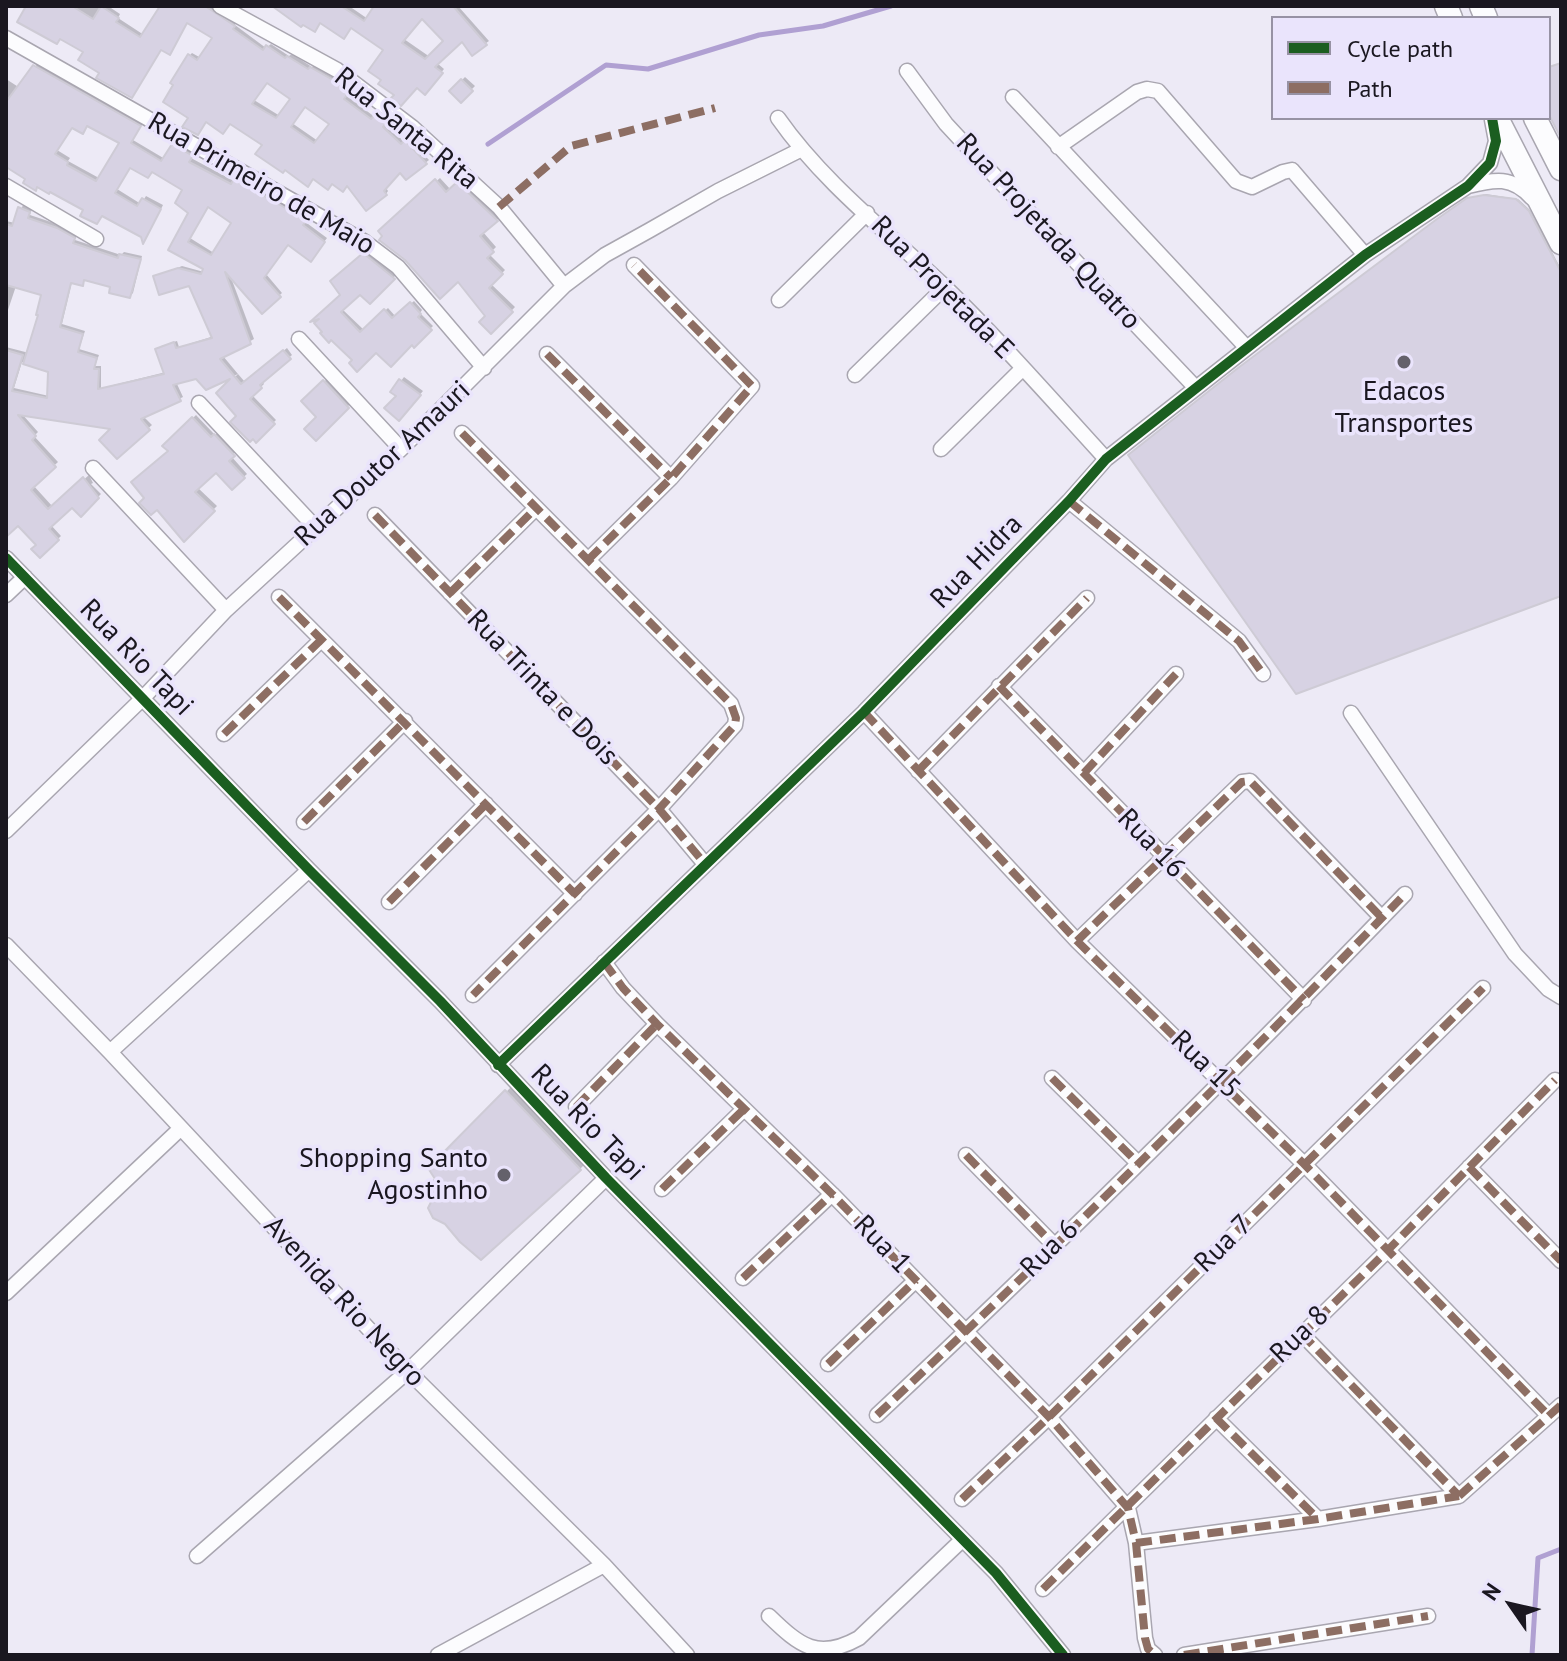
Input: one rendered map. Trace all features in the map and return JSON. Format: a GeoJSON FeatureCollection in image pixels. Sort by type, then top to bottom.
{"type":"FeatureCollection","features":[{"type":"Feature","properties":{"kind":"highway"},"geometry":{"type":"LineString","coordinates":[[1495,120],[1561,243]]}},
{"type":"Feature","properties":{"kind":"highway"},"geometry":{"type":"LineString","coordinates":[[1536,120],[1561,169]]}},
{"type":"Feature","properties":{"kind":"street","name":"Rua Santa Rita"},"geometry":{"type":"LineString","coordinates":[[220,6],[337,70],[412,127],[499,207],[564,286]]}},
{"type":"Feature","properties":{"kind":"street","name":"Rua Primeiro de Maio"},"geometry":{"type":"LineString","coordinates":[[6,38],[365,242],[406,275],[484,368]]}},
{"type":"Feature","properties":{"kind":"street","name":"Rua Projetada Quatro"},"geometry":{"type":"LineString","coordinates":[[907,71],[963,143],[1195,387]]}},
{"type":"Feature","properties":{"kind":"street"},"geometry":{"type":"LineString","coordinates":[[1058,147],[1137,92],[1147,89],[1158,91],[1236,181],[1252,187],[1290,169],[1297,173],[1365,255]]}},
{"type":"Feature","properties":{"kind":"street"},"geometry":{"type":"LineString","coordinates":[[1013,97],[1246,347]]}},
{"type":"Feature","properties":{"kind":"street","name":"Rua Projetada E"},"geometry":{"type":"LineString","coordinates":[[778,118],[800,150],[945,287],[1106,459]]}},
{"type":"Feature","properties":{"kind":"street","name":"Rua Hidra"},"geometry":{"type":"LineString","coordinates":[[498,1065],[864,712],[1106,459],[1365,255],[1468,186],[1490,163],[1496,141],[1494,120]]}},
{"type":"Feature","properties":{"kind":"street","name":"Rua Doutor Amauri"},"geometry":{"type":"LineString","coordinates":[[6,831],[142,699],[226,610],[401,449],[564,286],[605,255],[718,191],[800,150]]}},
{"type":"Feature","properties":{"kind":"street","name":"Rua Hidra"},"geometry":{"type":"LineString","coordinates":[[1468,186],[1495,179],[1521,186],[1545,211]]}},
{"type":"Feature","properties":{"kind":"street"},"geometry":{"type":"LineString","coordinates":[[6,186],[96,239]]}},
{"type":"Feature","properties":{"kind":"street"},"geometry":{"type":"LineString","coordinates":[[779,300],[867,213]]}},
{"type":"Feature","properties":{"kind":"street"},"geometry":{"type":"LineString","coordinates":[[588,560],[671,478],[752,386],[634,265]]}},
{"type":"Feature","properties":{"kind":"street"},"geometry":{"type":"LineString","coordinates":[[855,375],[945,287]]}},
{"type":"Feature","properties":{"kind":"street"},"geometry":{"type":"LineString","coordinates":[[299,339],[401,449]]}},
{"type":"Feature","properties":{"kind":"street"},"geometry":{"type":"LineString","coordinates":[[547,354],[671,478]]}},
{"type":"Feature","properties":{"kind":"street"},"geometry":{"type":"LineString","coordinates":[[941,449],[1023,368]]}},
{"type":"Feature","properties":{"kind":"street"},"geometry":{"type":"LineString","coordinates":[[199,403],[316,528]]}},
{"type":"Feature","properties":{"kind":"street"},"geometry":{"type":"LineString","coordinates":[[462,433],[731,704],[736,718],[735,725],[659,809],[473,995]]}},
{"type":"Feature","properties":{"kind":"street"},"geometry":{"type":"LineString","coordinates":[[93,468],[226,610]]}},
{"type":"Feature","properties":{"kind":"street"},"geometry":{"type":"LineString","coordinates":[[1069,501],[1230,633],[1263,674]]}},
{"type":"Feature","properties":{"kind":"street"},"geometry":{"type":"LineString","coordinates":[[450,593],[535,509]]}},
{"type":"Feature","properties":{"kind":"street","name":"Rua Trinta e Dois"},"geometry":{"type":"LineString","coordinates":[[375,515],[659,809],[705,864]]}},
{"type":"Feature","properties":{"kind":"street","name":"Rua Rio Tapi"},"geometry":{"type":"LineString","coordinates":[[6,558],[440,1001],[606,1178],[996,1573],[1063,1655]]}},
{"type":"Feature","properties":{"kind":"street"},"geometry":{"type":"LineString","coordinates":[[6,595],[25,577]]}},
{"type":"Feature","properties":{"kind":"street"},"geometry":{"type":"LineString","coordinates":[[279,597],[575,894]]}},
{"type":"Feature","properties":{"kind":"street"},"geometry":{"type":"LineString","coordinates":[[918,771],[1087,598]]}},
{"type":"Feature","properties":{"kind":"street"},"geometry":{"type":"LineString","coordinates":[[224,734],[321,640]]}},
{"type":"Feature","properties":{"kind":"street"},"geometry":{"type":"LineString","coordinates":[[1084,773],[1176,674]]}},
{"type":"Feature","properties":{"kind":"street","name":"Rua 16"},"geometry":{"type":"LineString","coordinates":[[999,686],[1304,1000]]}},
{"type":"Feature","properties":{"kind":"street","name":"Rua 15"},"geometry":{"type":"LineString","coordinates":[[864,712],[1077,941],[1304,1164],[1549,1416]]}},
{"type":"Feature","properties":{"kind":"street"},"geometry":{"type":"LineString","coordinates":[[1351,713],[1515,954],[1548,989],[1561,997]]}},
{"type":"Feature","properties":{"kind":"street"},"geometry":{"type":"LineString","coordinates":[[304,822],[405,721]]}},
{"type":"Feature","properties":{"kind":"street"},"geometry":{"type":"LineString","coordinates":[[1077,941],[1242,782],[1250,781],[1382,918]]}},
{"type":"Feature","properties":{"kind":"street"},"geometry":{"type":"LineString","coordinates":[[389,902],[486,804]]}},
{"type":"Feature","properties":{"kind":"street"},"geometry":{"type":"LineString","coordinates":[[110,1052],[309,870]]}},
{"type":"Feature","properties":{"kind":"street","name":"Rua 6"},"geometry":{"type":"LineString","coordinates":[[877,1415],[966,1332],[1304,1000],[1405,894]]}},
{"type":"Feature","properties":{"kind":"street","name":"Avenida Rio Negro"},"geometry":{"type":"LineString","coordinates":[[6,945],[408,1371],[604,1565],[687,1655]]}},
{"type":"Feature","properties":{"kind":"street","name":"Rua 1"},"geometry":{"type":"LineString","coordinates":[[604,962],[623,988],[657,1024],[832,1194],[1049,1417],[1128,1508],[1136,1543],[1143,1623],[1153,1654]]}},
{"type":"Feature","properties":{"kind":"street","name":"Rua 7"},"geometry":{"type":"LineString","coordinates":[[962,1499],[1483,988]]}},
{"type":"Feature","properties":{"kind":"street"},"geometry":{"type":"LineString","coordinates":[[576,1107],[657,1024]]}},
{"type":"Feature","properties":{"kind":"street"},"geometry":{"type":"LineString","coordinates":[[1052,1078],[1138,1163]]}},
{"type":"Feature","properties":{"kind":"street","name":"Rua 8"},"geometry":{"type":"LineString","coordinates":[[1043,1589],[1388,1250],[1555,1080]]}},
{"type":"Feature","properties":{"kind":"street"},"geometry":{"type":"LineString","coordinates":[[662,1189],[743,1110]]}},
{"type":"Feature","properties":{"kind":"street"},"geometry":{"type":"LineString","coordinates":[[6,1293],[180,1129]]}},
{"type":"Feature","properties":{"kind":"street"},"geometry":{"type":"LineString","coordinates":[[966,1155],[1054,1245]]}},
{"type":"Feature","properties":{"kind":"street"},"geometry":{"type":"LineString","coordinates":[[1469,1167],[1559,1255]]}},
{"type":"Feature","properties":{"kind":"street"},"geometry":{"type":"LineString","coordinates":[[197,1556],[408,1371],[606,1178]]}},
{"type":"Feature","properties":{"kind":"street"},"geometry":{"type":"LineString","coordinates":[[743,1278],[832,1194]]}},
{"type":"Feature","properties":{"kind":"street"},"geometry":{"type":"LineString","coordinates":[[828,1364],[916,1280]]}},
{"type":"Feature","properties":{"kind":"street"},"geometry":{"type":"LineString","coordinates":[[1301,1333],[1459,1496]]}},
{"type":"Feature","properties":{"kind":"street"},"geometry":{"type":"LineString","coordinates":[[1136,1543],[1318,1519],[1459,1496],[1561,1405]]}},
{"type":"Feature","properties":{"kind":"street"},"geometry":{"type":"LineString","coordinates":[[1216,1418],[1318,1519]]}},
{"type":"Feature","properties":{"kind":"street"},"geometry":{"type":"LineString","coordinates":[[769,1616],[788,1635],[817,1652],[831,1654],[844,1649],[962,1540]]}},
{"type":"Feature","properties":{"kind":"street"},"geometry":{"type":"LineString","coordinates":[[438,1655],[604,1565]]}},
{"type":"Feature","properties":{"kind":"street"},"geometry":{"type":"LineString","coordinates":[[1184,1655],[1428,1616]]}},
{"type":"Feature","properties":{"kind":"building"},"geometry":{"type":"Polygon","coordinates":[[[26,6],[72,6],[93,19],[101,6],[119,18],[116,22],[140,37],[160,6],[205,6],[263,50],[266,45],[285,58],[287,56],[333,80],[349,92],[344,99],[371,119],[377,113],[388,121],[383,127],[401,144],[405,140],[427,164],[406,180],[400,173],[384,191],[387,195],[366,211],[347,186],[343,192],[332,184],[328,190],[313,179],[308,187],[285,170],[283,173],[255,154],[262,145],[230,124],[223,134],[206,122],[198,135],[182,127],[188,118],[163,102],[173,85],[170,83],[188,54],[197,60],[212,38],[187,23],[170,55],[161,50],[132,98],[96,78],[99,73],[78,60],[83,52],[60,39],[57,44],[17,22],[26,6]],[[267,83],[252,104],[276,118],[290,99],[267,83]],[[305,107],[291,127],[314,143],[329,124],[305,107]]]}},
{"type":"Feature","properties":{"kind":"building"},"geometry":{"type":"Polygon","coordinates":[[[272,6],[341,6],[364,21],[374,6],[453,6],[487,45],[472,56],[462,42],[435,67],[443,73],[425,95],[417,88],[401,106],[391,98],[394,95],[378,84],[381,80],[368,71],[383,50],[351,28],[344,39],[320,23],[315,32],[303,25],[301,27],[272,6]],[[422,19],[402,43],[425,59],[443,41],[422,19]]]}},
{"type":"Feature","properties":{"kind":"building"},"geometry":{"type":"Polygon","coordinates":[[[1561,63],[1561,138],[1551,119],[1551,66],[1561,63]]]}},
{"type":"Feature","properties":{"kind":"building"},"geometry":{"type":"Polygon","coordinates":[[[33,65],[141,126],[131,143],[161,161],[172,144],[193,156],[189,162],[231,184],[234,179],[307,220],[303,225],[325,242],[311,262],[288,245],[264,278],[281,297],[262,314],[225,272],[251,344],[220,359],[241,384],[283,350],[291,359],[260,385],[262,388],[250,399],[275,424],[256,443],[253,439],[250,442],[230,422],[236,416],[216,393],[230,379],[206,390],[196,379],[173,385],[181,401],[141,419],[150,430],[117,459],[99,440],[110,429],[18,415],[36,436],[32,440],[56,467],[31,490],[48,509],[83,477],[99,498],[81,517],[72,508],[49,529],[59,540],[40,558],[31,549],[36,545],[18,526],[6,537],[6,350],[23,355],[12,391],[47,398],[48,372],[23,364],[41,295],[6,285],[6,224],[12,226],[18,207],[30,212],[28,218],[75,238],[73,243],[118,258],[119,254],[141,259],[130,298],[109,293],[110,287],[84,280],[83,286],[71,283],[60,327],[83,334],[78,352],[97,358],[94,369],[99,369],[98,389],[164,374],[155,349],[174,342],[176,348],[212,338],[189,286],[159,295],[153,276],[178,268],[201,274],[203,269],[168,250],[188,213],[175,203],[182,190],[152,172],[148,178],[130,168],[115,193],[137,206],[142,198],[161,209],[143,244],[141,237],[102,216],[97,224],[80,216],[83,210],[50,192],[37,187],[36,191],[23,183],[25,179],[6,167],[6,102],[33,65]],[[87,126],[83,134],[72,128],[55,154],[68,162],[67,165],[96,181],[119,143],[87,126]],[[208,207],[188,242],[211,255],[231,223],[208,207]]]}},
{"type":"Feature","properties":{"kind":"building"},"geometry":{"type":"Polygon","coordinates":[[[461,79],[473,91],[461,103],[449,91],[461,79]]]}},
{"type":"Feature","properties":{"kind":"building"},"geometry":{"type":"Polygon","coordinates":[[[435,179],[446,192],[457,182],[498,221],[480,236],[494,252],[487,258],[503,274],[489,288],[513,312],[491,334],[479,322],[485,316],[458,282],[440,299],[405,260],[379,240],[382,236],[378,231],[435,179]]]}},
{"type":"Feature","properties":{"kind":"building","name":"Edacos Transportes"},"geometry":{"type":"Polygon","coordinates":[[[1484,195],[1516,199],[1529,211],[1561,272],[1561,596],[1296,694],[1128,455],[1437,219],[1467,198],[1484,195]]]}},
{"type":"Feature","properties":{"kind":"building"},"geometry":{"type":"Polygon","coordinates":[[[363,253],[395,279],[370,304],[360,295],[341,312],[360,332],[384,309],[392,318],[410,302],[421,314],[418,317],[432,330],[391,367],[376,353],[357,372],[349,363],[352,360],[320,333],[314,323],[319,319],[310,322],[340,295],[330,281],[363,253]]]}},
{"type":"Feature","properties":{"kind":"building"},"geometry":{"type":"Polygon","coordinates":[[[399,379],[421,395],[399,421],[384,408],[396,396],[390,392],[399,379]]]}},
{"type":"Feature","properties":{"kind":"building"},"geometry":{"type":"Polygon","coordinates":[[[323,380],[349,408],[316,441],[304,429],[316,417],[301,401],[323,380]]]}},
{"type":"Feature","properties":{"kind":"building"},"geometry":{"type":"Polygon","coordinates":[[[192,417],[235,456],[229,461],[245,478],[232,490],[216,473],[195,492],[215,511],[184,542],[157,510],[151,515],[139,503],[144,498],[131,482],[168,451],[162,446],[192,417]]]}},
{"type":"Feature","properties":{"kind":"building","name":"Shopping Santo Agostinho"},"geometry":{"type":"Polygon","coordinates":[[[505,1090],[581,1170],[481,1260],[445,1224],[433,1218],[428,1208],[431,1202],[420,1192],[435,1179],[428,1168],[505,1090]]]}},
{"type":"Feature","properties":{"kind":"waterway"},"geometry":{"type":"LineString","coordinates":[[488,144],[606,65],[648,69],[759,35],[823,26],[891,6]]}},
{"type":"Feature","properties":{"kind":"waterway"},"geometry":{"type":"LineString","coordinates":[[1532,1655],[1538,1558],[1561,1549]]}},
{"type":"Feature","properties":{"kind":"marked path"},"geometry":{"type":"LineString","coordinates":[[499,207],[571,146],[715,108]]}},
{"type":"Feature","properties":{"kind":"marked path"},"geometry":{"type":"LineString","coordinates":[[588,560],[671,478],[752,386],[634,265]]}},
{"type":"Feature","properties":{"kind":"marked path"},"geometry":{"type":"LineString","coordinates":[[547,354],[671,478]]}},
{"type":"Feature","properties":{"kind":"marked path"},"geometry":{"type":"LineString","coordinates":[[462,433],[731,704],[736,718],[735,725],[659,809],[473,995]]}},
{"type":"Feature","properties":{"kind":"marked path"},"geometry":{"type":"LineString","coordinates":[[1069,501],[1239,641],[1263,674]]}},
{"type":"Feature","properties":{"kind":"marked path"},"geometry":{"type":"LineString","coordinates":[[450,593],[535,509]]}},
{"type":"Feature","properties":{"kind":"marked path"},"geometry":{"type":"LineString","coordinates":[[375,515],[659,809],[705,864]]}},
{"type":"Feature","properties":{"kind":"marked path"},"geometry":{"type":"LineString","coordinates":[[279,597],[575,894]]}},
{"type":"Feature","properties":{"kind":"marked path"},"geometry":{"type":"LineString","coordinates":[[918,771],[1087,598]]}},
{"type":"Feature","properties":{"kind":"marked path"},"geometry":{"type":"LineString","coordinates":[[224,734],[321,640]]}},
{"type":"Feature","properties":{"kind":"marked path"},"geometry":{"type":"LineString","coordinates":[[1084,773],[1176,674]]}},
{"type":"Feature","properties":{"kind":"marked path"},"geometry":{"type":"LineString","coordinates":[[999,686],[1304,1000]]}},
{"type":"Feature","properties":{"kind":"marked path"},"geometry":{"type":"LineString","coordinates":[[864,712],[1077,941],[1304,1164],[1549,1416]]}},
{"type":"Feature","properties":{"kind":"marked path"},"geometry":{"type":"LineString","coordinates":[[304,822],[405,721]]}},
{"type":"Feature","properties":{"kind":"marked path"},"geometry":{"type":"LineString","coordinates":[[1077,941],[1242,782],[1250,781],[1382,918]]}},
{"type":"Feature","properties":{"kind":"marked path"},"geometry":{"type":"LineString","coordinates":[[389,902],[486,804]]}},
{"type":"Feature","properties":{"kind":"marked path"},"geometry":{"type":"LineString","coordinates":[[877,1415],[1144,1158],[1405,894]]}},
{"type":"Feature","properties":{"kind":"marked path"},"geometry":{"type":"LineString","coordinates":[[604,962],[623,988],[657,1024],[832,1194],[1049,1417],[1128,1508],[1136,1543],[1145,1638],[1148,1649],[1155,1655]]}},
{"type":"Feature","properties":{"kind":"marked path"},"geometry":{"type":"LineString","coordinates":[[962,1499],[1483,988]]}},
{"type":"Feature","properties":{"kind":"marked path"},"geometry":{"type":"LineString","coordinates":[[576,1107],[657,1024]]}},
{"type":"Feature","properties":{"kind":"marked path"},"geometry":{"type":"LineString","coordinates":[[1052,1078],[1138,1163]]}},
{"type":"Feature","properties":{"kind":"marked path"},"geometry":{"type":"LineString","coordinates":[[1043,1589],[1388,1250],[1555,1080]]}},
{"type":"Feature","properties":{"kind":"marked path"},"geometry":{"type":"LineString","coordinates":[[662,1189],[743,1110]]}},
{"type":"Feature","properties":{"kind":"marked path"},"geometry":{"type":"LineString","coordinates":[[966,1155],[1054,1245]]}},
{"type":"Feature","properties":{"kind":"marked path"},"geometry":{"type":"LineString","coordinates":[[1469,1167],[1561,1261]]}},
{"type":"Feature","properties":{"kind":"marked path"},"geometry":{"type":"LineString","coordinates":[[743,1278],[832,1194]]}},
{"type":"Feature","properties":{"kind":"marked path"},"geometry":{"type":"LineString","coordinates":[[828,1364],[916,1280]]}},
{"type":"Feature","properties":{"kind":"marked path"},"geometry":{"type":"LineString","coordinates":[[1301,1333],[1459,1496]]}},
{"type":"Feature","properties":{"kind":"marked path"},"geometry":{"type":"LineString","coordinates":[[1459,1496],[1561,1405]]}},
{"type":"Feature","properties":{"kind":"marked path"},"geometry":{"type":"LineString","coordinates":[[1216,1418],[1318,1519]]}},
{"type":"Feature","properties":{"kind":"marked path"},"geometry":{"type":"LineString","coordinates":[[1136,1543],[1318,1519],[1459,1496]]}},
{"type":"Feature","properties":{"kind":"marked path"},"geometry":{"type":"LineString","coordinates":[[1184,1655],[1428,1616]]}},
{"type":"Feature","properties":{"kind":"cycle path"},"geometry":{"type":"LineString","coordinates":[[498,1065],[864,712],[1106,459],[1365,255],[1468,186],[1490,163],[1496,141],[1492,120]]}},
{"type":"Feature","properties":{"kind":"cycle path"},"geometry":{"type":"LineString","coordinates":[[6,558],[440,1001],[606,1178],[996,1573],[1063,1655]]}},
{"type":"Feature","properties":{"kind":"place","name":"Edacos Transportes"},"geometry":{"type":"Point","coordinates":[1404,362]}},
{"type":"Feature","properties":{"kind":"place","name":"Shopping Santo Agostinho"},"geometry":{"type":"Point","coordinates":[504,1175]}}]}
